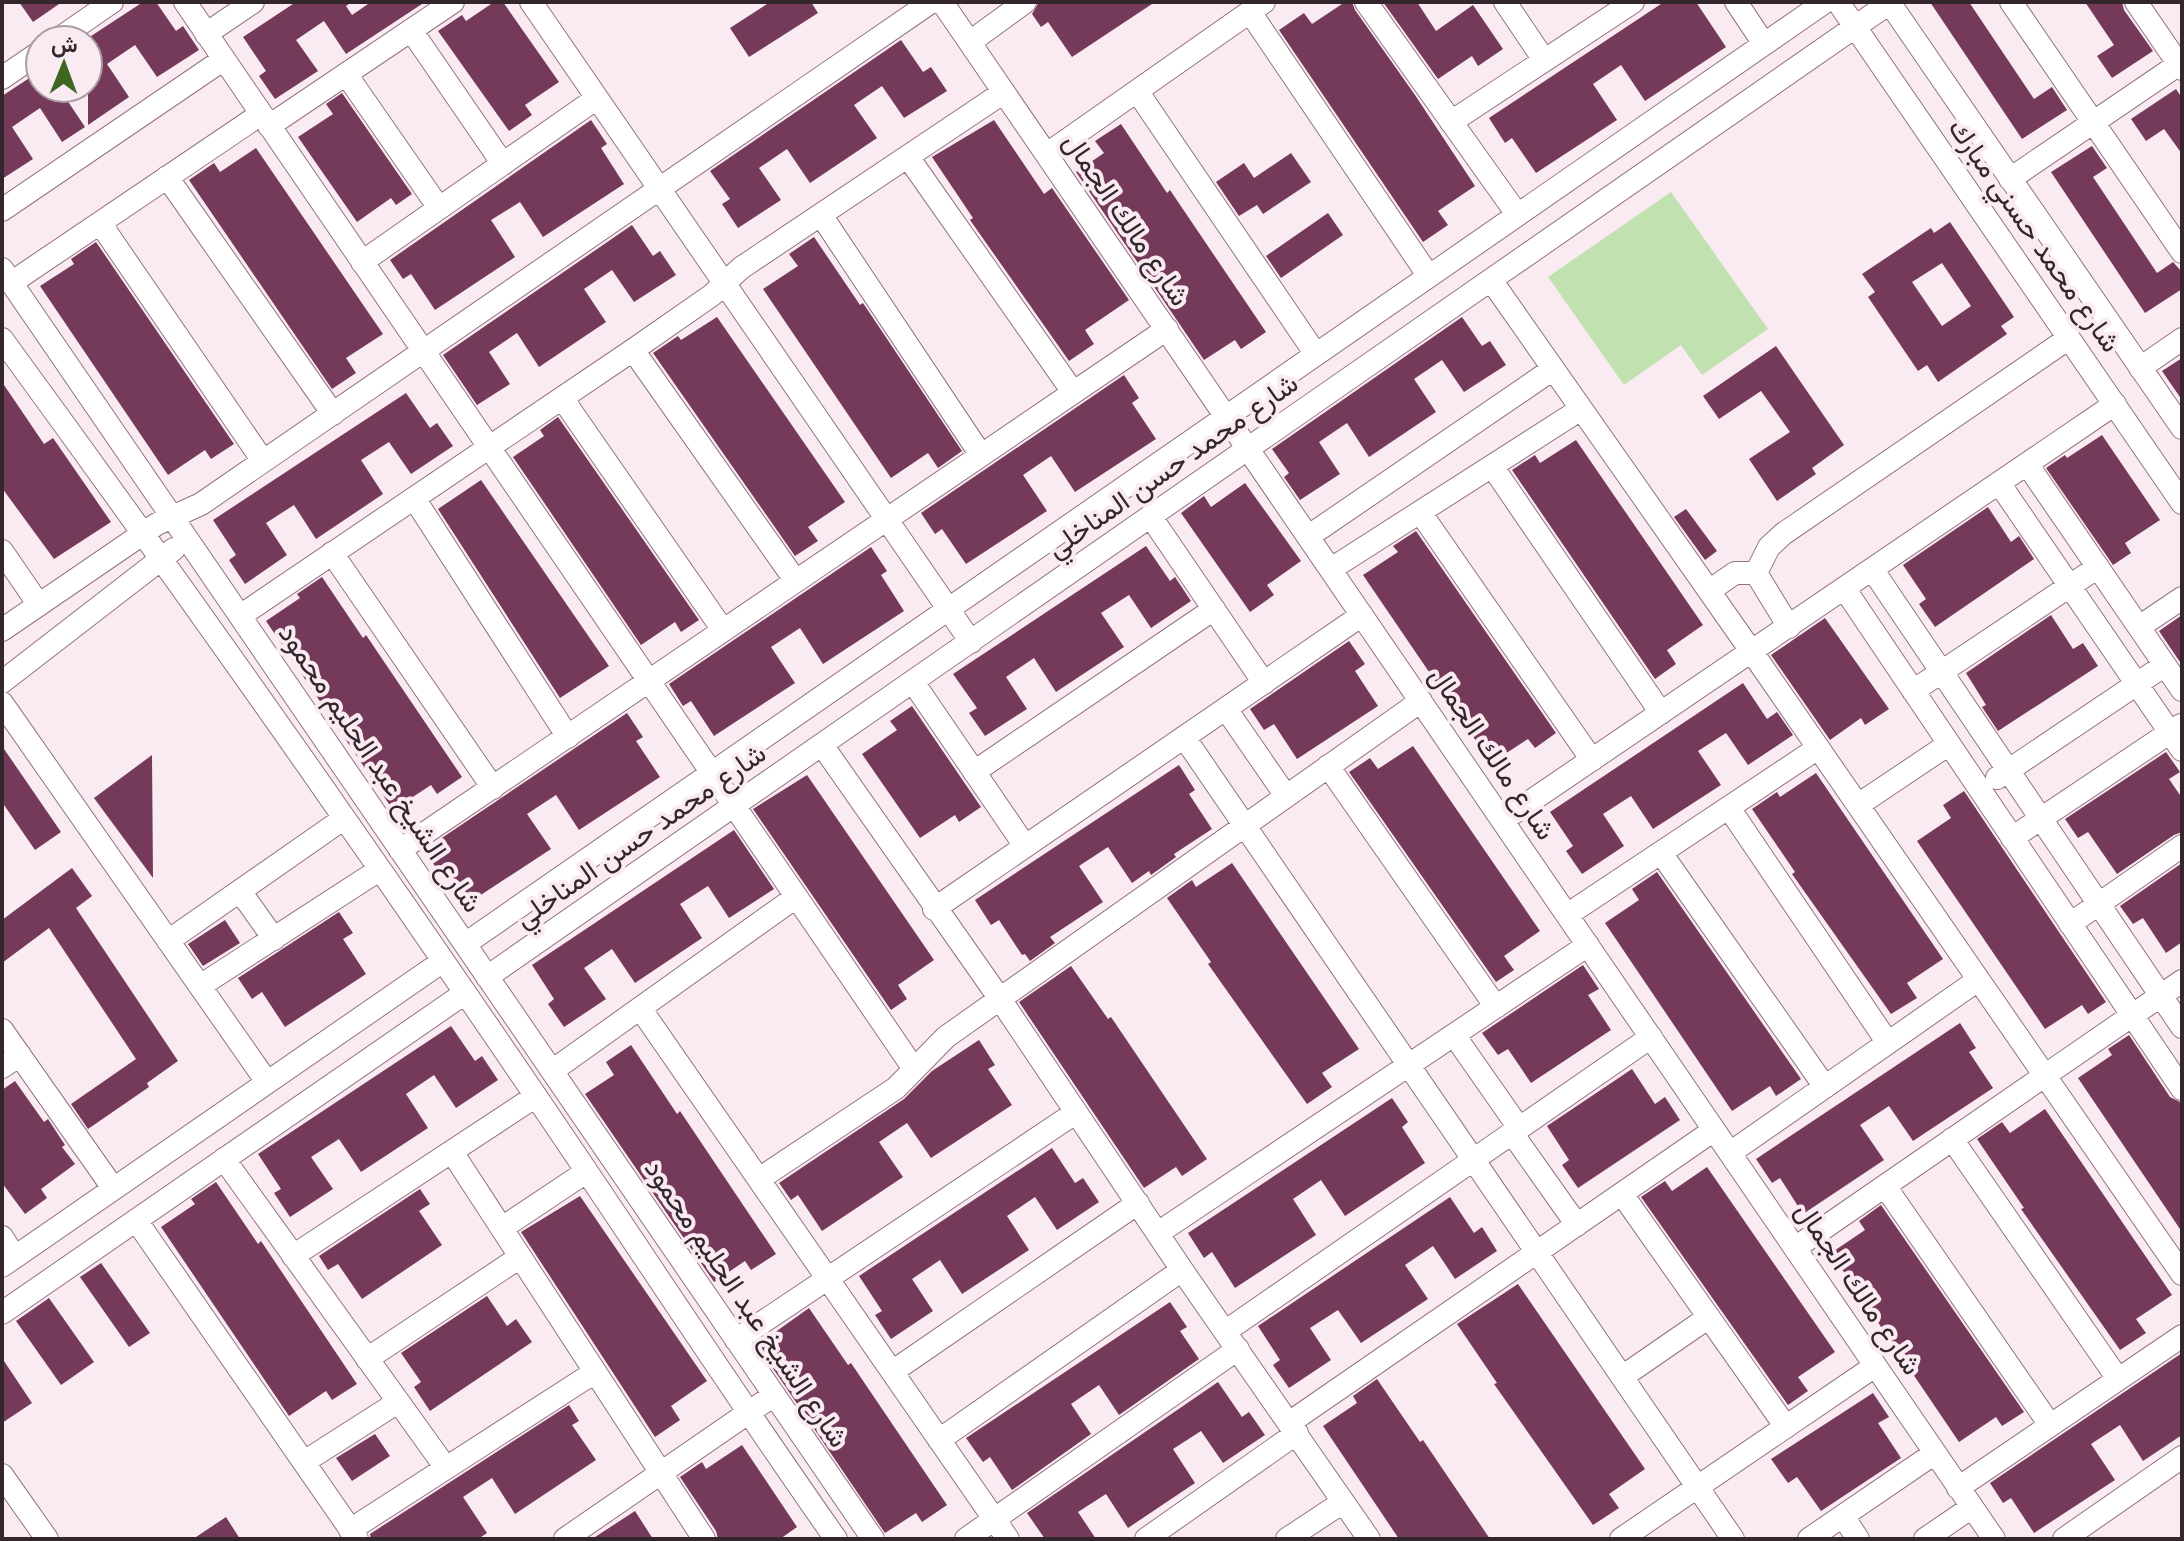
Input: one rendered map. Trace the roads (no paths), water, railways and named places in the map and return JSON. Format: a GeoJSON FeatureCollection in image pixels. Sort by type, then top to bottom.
{"type":"FeatureCollection","features":[{"type":"Feature","properties":{"kind":"street"},"geometry":{"type":"LineString","coordinates":[[80,24],[112,2]]}},
{"type":"Feature","properties":{"kind":"street"},"geometry":{"type":"LineString","coordinates":[[185,2],[914,1069]]}},
{"type":"Feature","properties":{"kind":"street"},"geometry":{"type":"LineString","coordinates":[[206,34],[253,2]]}},
{"type":"Feature","properties":{"kind":"street"},"geometry":{"type":"LineString","coordinates":[[7,276],[100,223],[167,177],[346,74],[453,2]]}},
{"type":"Feature","properties":{"kind":"street"},"geometry":{"type":"LineString","coordinates":[[531,2],[971,642]]}},
{"type":"Feature","properties":{"kind":"street"},"geometry":{"type":"LineString","coordinates":[[2,630],[143,533],[201,504],[931,2]]}},
{"type":"Feature","properties":{"kind":"street","name":"شارع مالك الجمال"},"geometry":{"type":"LineString","coordinates":[[942,2],[1994,1539]]}},
{"type":"Feature","properties":{"kind":"street"},"geometry":{"type":"LineString","coordinates":[[970,42],[1025,2]]}},
{"type":"Feature","properties":{"kind":"street"},"geometry":{"type":"LineString","coordinates":[[1366,2],[1517,214]]}},
{"type":"Feature","properties":{"kind":"street"},"geometry":{"type":"LineString","coordinates":[[1505,2],[1544,60]]}},
{"type":"Feature","properties":{"kind":"street"},"geometry":{"type":"LineString","coordinates":[[1451,122],[1633,2]]}},
{"type":"Feature","properties":{"kind":"street"},"geometry":{"type":"LineString","coordinates":[[1736,2],[1764,44]]}},
{"type":"Feature","properties":{"kind":"street","name":"شارع محمد حسن المناخلي"},"geometry":{"type":"LineString","coordinates":[[465,944],[1825,2]]}},
{"type":"Feature","properties":{"kind":"street","name":"شارع محمد حسني مبارك"},"geometry":{"type":"LineString","coordinates":[[1838,2],[2182,503]]}},
{"type":"Feature","properties":{"kind":"street","name":"شارع محمد حسن المناخلي"},"geometry":{"type":"LineString","coordinates":[[487,977],[1890,2]]}},
{"type":"Feature","properties":{"kind":"street","name":"شارع محمد حسني مبارك"},"geometry":{"type":"LineString","coordinates":[[1890,2],[2182,428]]}},
{"type":"Feature","properties":{"kind":"street"},"geometry":{"type":"LineString","coordinates":[[2011,2],[2182,252]]}},
{"type":"Feature","properties":{"kind":"street"},"geometry":{"type":"LineString","coordinates":[[2010,179],[2181,65],[2136,2]]}},
{"type":"Feature","properties":{"kind":"street"},"geometry":{"type":"LineString","coordinates":[[1047,154],[1257,7],[1428,275]]}},
{"type":"Feature","properties":{"kind":"street"},"geometry":{"type":"LineString","coordinates":[[411,30],[503,164]]}},
{"type":"Feature","properties":{"kind":"street"},"geometry":{"type":"LineString","coordinates":[[2,210],[224,59]]}},
{"type":"Feature","properties":{"kind":"street"},"geometry":{"type":"LineString","coordinates":[[2,78],[24,63]]}},
{"type":"Feature","properties":{"kind":"street"},"geometry":{"type":"LineString","coordinates":[[346,74],[439,208]]}},
{"type":"Feature","properties":{"kind":"street"},"geometry":{"type":"LineString","coordinates":[[1137,91],[1315,353]]}},
{"type":"Feature","properties":{"kind":"street"},"geometry":{"type":"LineString","coordinates":[[240,616],[633,350],[725,284],[741,268],[1004,92]]}},
{"type":"Feature","properties":{"kind":"street"},"geometry":{"type":"LineString","coordinates":[[362,262],[597,98]]}},
{"type":"Feature","properties":{"kind":"street"},"geometry":{"type":"LineString","coordinates":[[908,157],[1073,392]]}},
{"type":"Feature","properties":{"kind":"street"},"geometry":{"type":"LineString","coordinates":[[167,177],[333,414]]}},
{"type":"Feature","properties":{"kind":"street"},"geometry":{"type":"LineString","coordinates":[[821,215],[981,455]]}},
{"type":"Feature","properties":{"kind":"street"},"geometry":{"type":"LineString","coordinates":[[100,223],[263,461]]}},
{"type":"Feature","properties":{"kind":"street","name":"شارع الشيخ عبد الحليم محمود"},"geometry":{"type":"LineString","coordinates":[[7,276],[873,1539]]}},
{"type":"Feature","properties":{"kind":"street"},"geometry":{"type":"LineString","coordinates":[[1491,280],[2182,1274]]}},
{"type":"Feature","properties":{"kind":"street"},"geometry":{"type":"LineString","coordinates":[[400,850],[1167,329]]}},
{"type":"Feature","properties":{"kind":"street"},"geometry":{"type":"LineString","coordinates":[[1756,573],[1769,547],[1783,534],[2069,338]]}},
{"type":"Feature","properties":{"kind":"street","name":"شارع الشيخ عبد الحليم محمود"},"geometry":{"type":"LineString","coordinates":[[2,339],[163,560],[443,961],[836,1539]]}},
{"type":"Feature","properties":{"kind":"street"},"geometry":{"type":"LineString","coordinates":[[2140,368],[2182,339]]}},
{"type":"Feature","properties":{"kind":"street"},"geometry":{"type":"LineString","coordinates":[[633,350],[795,580]]}},
{"type":"Feature","properties":{"kind":"street"},"geometry":{"type":"LineString","coordinates":[[1309,536],[1553,369]]}},
{"type":"Feature","properties":{"kind":"street"},"geometry":{"type":"LineString","coordinates":[[562,398],[723,630]]}},
{"type":"Feature","properties":{"kind":"street"},"geometry":{"type":"LineString","coordinates":[[1503,820],[2115,404]]}},
{"type":"Feature","properties":{"kind":"street"},"geometry":{"type":"LineString","coordinates":[[1331,569],[1581,409]]}},
{"type":"Feature","properties":{"kind":"street"},"geometry":{"type":"LineString","coordinates":[[2027,464],[2182,690]]}},
{"type":"Feature","properties":{"kind":"street"},"geometry":{"type":"LineString","coordinates":[[1492,466],[1661,713]]}},
{"type":"Feature","properties":{"kind":"street"},"geometry":{"type":"LineString","coordinates":[[1999,483],[2137,684],[2178,736],[2012,838]]}},
{"type":"Feature","properties":{"kind":"street"},"geometry":{"type":"LineString","coordinates":[[414,498],[568,737]]}},
{"type":"Feature","properties":{"kind":"street"},"geometry":{"type":"LineString","coordinates":[[2,682],[163,560],[185,536],[201,504]]}},
{"type":"Feature","properties":{"kind":"street"},"geometry":{"type":"LineString","coordinates":[[1420,512],[1592,760]]}},
{"type":"Feature","properties":{"kind":"street"},"geometry":{"type":"LineString","coordinates":[[1151,517],[1264,683]]}},
{"type":"Feature","properties":{"kind":"street"},"geometry":{"type":"LineString","coordinates":[[2,551],[39,605]]}},
{"type":"Feature","properties":{"kind":"street"},"geometry":{"type":"LineString","coordinates":[[332,553],[493,788]]}},
{"type":"Feature","properties":{"kind":"street"},"geometry":{"type":"LineString","coordinates":[[1913,691],[2098,567]]}},
{"type":"Feature","properties":{"kind":"street"},"geometry":{"type":"LineString","coordinates":[[1872,569],[2182,1027]]}},
{"type":"Feature","properties":{"kind":"street"},"geometry":{"type":"LineString","coordinates":[[1709,591],[1735,573],[1756,573]]}},
{"type":"Feature","properties":{"kind":"street"},"geometry":{"type":"LineString","coordinates":[[1756,573],[1789,627]]}},
{"type":"Feature","properties":{"kind":"street"},"geometry":{"type":"LineString","coordinates":[[1844,588],[2182,1089]]}},
{"type":"Feature","properties":{"kind":"street"},"geometry":{"type":"LineString","coordinates":[[2139,627],[2182,598]]}},
{"type":"Feature","properties":{"kind":"street"},"geometry":{"type":"LineString","coordinates":[[974,772],[1214,609]]}},
{"type":"Feature","properties":{"kind":"street"},"geometry":{"type":"LineString","coordinates":[[934,909],[1362,615]]}},
{"type":"Feature","properties":{"kind":"street"},"geometry":{"type":"LineString","coordinates":[[1980,790],[2165,665]]}},
{"type":"Feature","properties":{"kind":"street"},"geometry":{"type":"LineString","coordinates":[[913,682],[1025,846]]}},
{"type":"Feature","properties":{"kind":"street"},"geometry":{"type":"LineString","coordinates":[[759,1179],[896,1088],[937,1044],[1421,701]]}},
{"type":"Feature","properties":{"kind":"street"},"geometry":{"type":"LineString","coordinates":[[2,703],[267,1082]]}},
{"type":"Feature","properties":{"kind":"street"},"geometry":{"type":"LineString","coordinates":[[1226,709],[1286,796]]}},
{"type":"Feature","properties":{"kind":"street"},"geometry":{"type":"LineString","coordinates":[[1184,737],[1733,1539]]}},
{"type":"Feature","properties":{"kind":"street"},"geometry":{"type":"LineString","coordinates":[[1858,805],[1949,744]]}},
{"type":"Feature","properties":{"kind":"street"},"geometry":{"type":"LineString","coordinates":[[822,745],[1000,999],[1182,1270],[1369,1539]]}},
{"type":"Feature","properties":{"kind":"street"},"geometry":{"type":"LineString","coordinates":[[1567,915],[1818,748]]}},
{"type":"Feature","properties":{"kind":"street"},"geometry":{"type":"LineString","coordinates":[[1328,766],[1496,1007]]}},
{"type":"Feature","properties":{"kind":"street"},"geometry":{"type":"LineString","coordinates":[[1729,808],[1888,1043]]}},
{"type":"Feature","properties":{"kind":"street"},"geometry":{"type":"LineString","coordinates":[[168,941],[343,819]]}},
{"type":"Feature","properties":{"kind":"street"},"geometry":{"type":"LineString","coordinates":[[2070,924],[2182,846]]}},
{"type":"Feature","properties":{"kind":"street"},"geometry":{"type":"LineString","coordinates":[[1661,853],[1825,1087]]}},
{"type":"Feature","properties":{"kind":"street"},"geometry":{"type":"LineString","coordinates":[[200,986],[379,870]]}},
{"type":"Feature","properties":{"kind":"street"},"geometry":{"type":"LineString","coordinates":[[240,891],[274,939]]}},
{"type":"Feature","properties":{"kind":"street"},"geometry":{"type":"LineString","coordinates":[[552,1071],[796,897]]}},
{"type":"Feature","properties":{"kind":"street"},"geometry":{"type":"LineString","coordinates":[[1158,1233],[1588,945]]}},
{"type":"Feature","properties":{"kind":"street"},"geometry":{"type":"LineString","coordinates":[[2,1237],[9,1261],[443,961]]}},
{"type":"Feature","properties":{"kind":"street"},"geometry":{"type":"LineString","coordinates":[[1730,1153],[1978,980]]}},
{"type":"Feature","properties":{"kind":"street"},"geometry":{"type":"LineString","coordinates":[[1795,1248],[2182,981]]}},
{"type":"Feature","properties":{"kind":"street"},"geometry":{"type":"LineString","coordinates":[[2,1313],[465,993]]}},
{"type":"Feature","properties":{"kind":"street"},"geometry":{"type":"LineString","coordinates":[[640,1008],[1008,1539]]}},
{"type":"Feature","properties":{"kind":"street"},"geometry":{"type":"LineString","coordinates":[[2,1030],[11,1061],[113,1188]]}},
{"type":"Feature","properties":{"kind":"street"},"geometry":{"type":"LineString","coordinates":[[1454,1035],[1577,1225]]}},
{"type":"Feature","properties":{"kind":"street"},"geometry":{"type":"LineString","coordinates":[[966,1539],[1473,1160],[1651,1037]]}},
{"type":"Feature","properties":{"kind":"street"},"geometry":{"type":"LineString","coordinates":[[293,1256],[536,1096]]}},
{"type":"Feature","properties":{"kind":"street"},"geometry":{"type":"LineString","coordinates":[[736,1340],[1075,1113]]}},
{"type":"Feature","properties":{"kind":"street"},"geometry":{"type":"LineString","coordinates":[[1146,1539],[1293,1428],[1714,1130]]}},
{"type":"Feature","properties":{"kind":"street"},"geometry":{"type":"LineString","coordinates":[[1952,1139],[2118,1379]]}},
{"type":"Feature","properties":{"kind":"street"},"geometry":{"type":"LineString","coordinates":[[452,1152],[704,1539]]}},
{"type":"Feature","properties":{"kind":"street"},"geometry":{"type":"LineString","coordinates":[[224,1159],[446,1468]]}},
{"type":"Feature","properties":{"kind":"street"},"geometry":{"type":"LineString","coordinates":[[502,1228],[586,1172]]}},
{"type":"Feature","properties":{"kind":"street"},"geometry":{"type":"LineString","coordinates":[[1885,1186],[2050,1425]]}},
{"type":"Feature","properties":{"kind":"street"},"geometry":{"type":"LineString","coordinates":[[1622,1194],[1786,1427]]}},
{"type":"Feature","properties":{"kind":"street"},"geometry":{"type":"LineString","coordinates":[[892,1372],[1138,1203]]}},
{"type":"Feature","properties":{"kind":"street"},"geometry":{"type":"LineString","coordinates":[[136,1220],[353,1534],[446,1468],[595,1372]]}},
{"type":"Feature","properties":{"kind":"street"},"geometry":{"type":"LineString","coordinates":[[367,1359],[520,1257]]}},
{"type":"Feature","properties":{"kind":"street"},"geometry":{"type":"LineString","coordinates":[[939,1440],[1182,1270]]}},
{"type":"Feature","properties":{"kind":"street"},"geometry":{"type":"LineString","coordinates":[[1622,1377],[1709,1317]]}},
{"type":"Feature","properties":{"kind":"street"},"geometry":{"type":"LineString","coordinates":[[1958,1488],[2182,1336]]}},
{"type":"Feature","properties":{"kind":"street"},"geometry":{"type":"LineString","coordinates":[[1621,1539],[1875,1366]]}},
{"type":"Feature","properties":{"kind":"street"},"geometry":{"type":"LineString","coordinates":[[565,1539],[774,1395]]}},
{"type":"Feature","properties":{"kind":"street"},"geometry":{"type":"LineString","coordinates":[[304,1462],[398,1402]]}},
{"type":"Feature","properties":{"kind":"street"},"geometry":{"type":"LineString","coordinates":[[1809,1539],[1935,1453]]}},
{"type":"Feature","properties":{"kind":"street"},"geometry":{"type":"LineString","coordinates":[[2064,1539],[2182,1457]]}},
{"type":"Feature","properties":{"kind":"street"},"geometry":{"type":"LineString","coordinates":[[2,1475],[47,1539]]}},
{"type":"Feature","properties":{"kind":"street"},"geometry":{"type":"LineString","coordinates":[[1287,1539],[1343,1502]]}},
{"type":"Feature","properties":{"kind":"street"},"geometry":{"type":"LineString","coordinates":[[1925,1539],[1972,1507]]}},
{"type":"Feature","properties":{"kind":"street"},"geometry":{"type":"LineString","coordinates":[[1843,1516],[1858,1539]]}}]}
